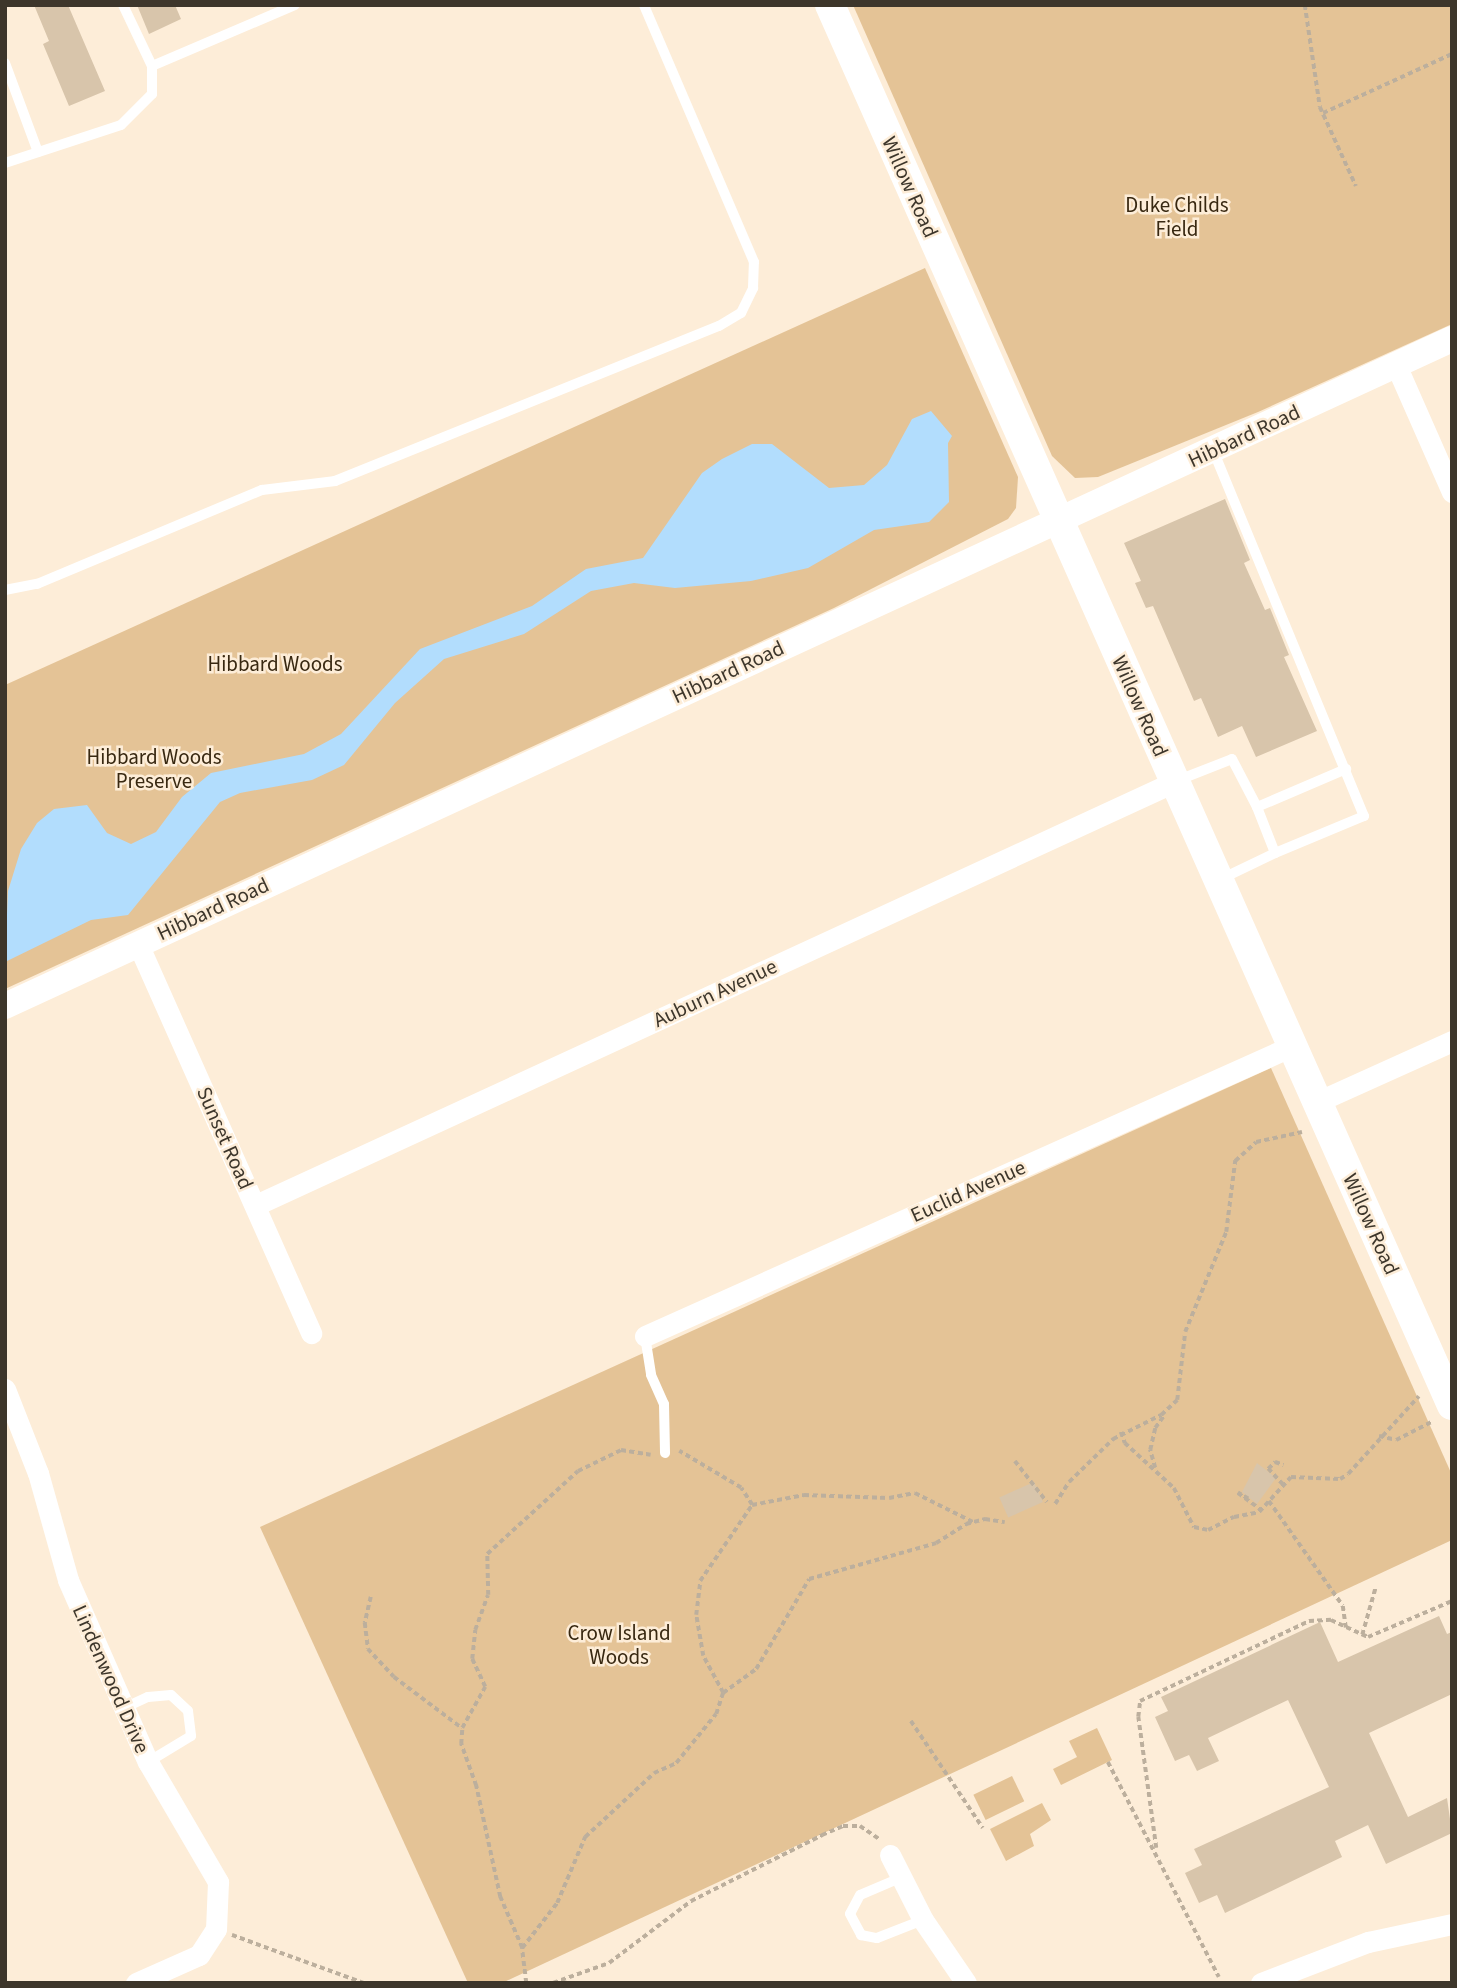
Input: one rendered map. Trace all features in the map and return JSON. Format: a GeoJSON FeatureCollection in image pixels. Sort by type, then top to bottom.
{"type":"FeatureCollection","features":[{"type":"Feature","properties":{"kind":"main road","name":"Willow Road"},"geometry":{"type":"LineString","coordinates":[[830,5],[1317,1102],[1441,1414]]}},
{"type":"Feature","properties":{"kind":"street","name":"Hibbard Road"},"geometry":{"type":"LineString","coordinates":[[5,1006],[1452,340]]}},
{"type":"Feature","properties":{"kind":"street"},"geometry":{"type":"LineString","coordinates":[[1396,365],[1452,492]]}},
{"type":"Feature","properties":{"kind":"street","name":"Auburn Avenue"},"geometry":{"type":"LineString","coordinates":[[256,1205],[1174,782]]}},
{"type":"Feature","properties":{"kind":"street","name":"Sunset Road"},"geometry":{"type":"LineString","coordinates":[[138,944],[311,1333]]}},
{"type":"Feature","properties":{"kind":"street"},"geometry":{"type":"LineString","coordinates":[[1317,1102],[1452,1041]]}},
{"type":"Feature","properties":{"kind":"street","name":"Euclid Avenue"},"geometry":{"type":"LineString","coordinates":[[645,1336],[1292,1046]]}},
{"type":"Feature","properties":{"kind":"street","name":"Lindenwood Drive"},"geometry":{"type":"LineString","coordinates":[[5,1390],[38,1473],[68,1580],[148,1762],[218,1882],[216,1929]]}},
{"type":"Feature","properties":{"kind":"street"},"geometry":{"type":"LineString","coordinates":[[890,1855],[923,1920],[966,1983]]}},
{"type":"Feature","properties":{"kind":"street"},"geometry":{"type":"LineString","coordinates":[[1261,1983],[1368,1942],[1452,1924]]}},
{"type":"Feature","properties":{"kind":"street"},"geometry":{"type":"LineString","coordinates":[[136,1983],[199,1955],[216,1929]]}},
{"type":"Feature","properties":{"kind":"lane"},"geometry":{"type":"LineString","coordinates":[[5,163],[121,125],[152,94],[152,66],[123,5]]}},
{"type":"Feature","properties":{"kind":"lane"},"geometry":{"type":"LineString","coordinates":[[152,66],[295,5]]}},
{"type":"Feature","properties":{"kind":"lane"},"geometry":{"type":"LineString","coordinates":[[5,590],[37,584],[261,490],[335,481],[719,326],[741,313],[753,288],[754,262],[644,5]]}},
{"type":"Feature","properties":{"kind":"lane"},"geometry":{"type":"LineString","coordinates":[[5,63],[38,152]]}},
{"type":"Feature","properties":{"kind":"lane"},"geometry":{"type":"LineString","coordinates":[[1213,450],[1364,816],[1275,853],[1218,881]]}},
{"type":"Feature","properties":{"kind":"lane"},"geometry":{"type":"LineString","coordinates":[[1174,782],[1232,759],[1257,807],[1275,853]]}},
{"type":"Feature","properties":{"kind":"lane"},"geometry":{"type":"LineString","coordinates":[[1257,807],[1346,769]]}},
{"type":"Feature","properties":{"kind":"lane"},"geometry":{"type":"LineString","coordinates":[[645,1336],[651,1375],[664,1404],[665,1453]]}},
{"type":"Feature","properties":{"kind":"lane"},"geometry":{"type":"LineString","coordinates":[[124,1708],[148,1697],[171,1695],[188,1711],[191,1736],[148,1762]]}},
{"type":"Feature","properties":{"kind":"lane"},"geometry":{"type":"LineString","coordinates":[[900,1878],[860,1895],[850,1914],[855,1925],[861,1935],[877,1938],[923,1920]]}},
{"type":"Feature","properties":{"kind":"path"},"geometry":{"type":"LineString","coordinates":[[1305,5],[1323,113],[1356,186]]}},
{"type":"Feature","properties":{"kind":"path"},"geometry":{"type":"LineString","coordinates":[[1323,113],[1452,54]]}},
{"type":"Feature","properties":{"kind":"path"},"geometry":{"type":"LineString","coordinates":[[1156,1470],[1150,1450],[1155,1428],[1177,1400],[1185,1332],[1231,1210],[1232,1171],[1240,1154],[1256,1142],[1302,1132]]}},
{"type":"Feature","properties":{"kind":"path"},"geometry":{"type":"LineString","coordinates":[[1121,1432],[1125,1443],[1174,1488],[1194,1527],[1217,1529],[1234,1517],[1262,1510],[1283,1485],[1300,1474],[1340,1479],[1419,1396]]}},
{"type":"Feature","properties":{"kind":"path"},"geometry":{"type":"LineString","coordinates":[[1055,1504],[1069,1482],[1121,1432],[1167,1411]]}},
{"type":"Feature","properties":{"kind":"path"},"geometry":{"type":"LineString","coordinates":[[1379,1436],[1396,1440],[1441,1414]]}},
{"type":"Feature","properties":{"kind":"path"},"geometry":{"type":"LineString","coordinates":[[526,1983],[522,1948],[500,1897],[476,1786],[461,1744],[462,1728],[485,1687],[472,1659],[475,1630],[488,1595],[487,1554],[578,1471],[606,1454],[621,1450],[665,1453],[679,1451],[741,1488],[752,1506]]}},
{"type":"Feature","properties":{"kind":"path"},"geometry":{"type":"LineString","coordinates":[[1283,1485],[1268,1469],[1276,1459],[1284,1465]]}},
{"type":"Feature","properties":{"kind":"path"},"geometry":{"type":"LineString","coordinates":[[1015,1461],[1047,1502]]}},
{"type":"Feature","properties":{"kind":"path"},"geometry":{"type":"LineString","coordinates":[[723,1693],[703,1656],[696,1615],[700,1581],[752,1506],[804,1495],[889,1498],[915,1493],[973,1522],[1005,1522]]}},
{"type":"Feature","properties":{"kind":"path"},"geometry":{"type":"LineString","coordinates":[[1248,1499],[1238,1493],[1262,1510]]}},
{"type":"Feature","properties":{"kind":"path"},"geometry":{"type":"LineString","coordinates":[[1269,1501],[1343,1606],[1346,1628]]}},
{"type":"Feature","properties":{"kind":"path"},"geometry":{"type":"LineString","coordinates":[[522,1948],[557,1903],[584,1837],[654,1773],[676,1763],[716,1714],[723,1693],[756,1669],[809,1579],[936,1544],[973,1522]]}},
{"type":"Feature","properties":{"kind":"path"},"geometry":{"type":"LineString","coordinates":[[1362,1635],[1375,1589]]}},
{"type":"Feature","properties":{"kind":"path"},"geometry":{"type":"LineString","coordinates":[[371,1597],[365,1623],[368,1650],[394,1677],[462,1728]]}},
{"type":"Feature","properties":{"kind":"path"},"geometry":{"type":"LineString","coordinates":[[1156,1848],[1138,1717],[1140,1701],[1309,1621],[1322,1618],[1362,1635],[1378,1635],[1452,1601]]}},
{"type":"Feature","properties":{"kind":"path"},"geometry":{"type":"LineString","coordinates":[[911,1721],[983,1828]]}},
{"type":"Feature","properties":{"kind":"path"},"geometry":{"type":"LineString","coordinates":[[1108,1762],[1156,1848],[1219,1977]]}},
{"type":"Feature","properties":{"kind":"path"},"geometry":{"type":"LineString","coordinates":[[553,1983],[609,1963],[691,1901],[843,1826],[860,1826],[878,1838],[890,1855]]}},
{"type":"Feature","properties":{"kind":"path"},"geometry":{"type":"LineString","coordinates":[[216,1929],[364,1983]]}},
{"type":"Feature","properties":{"kind":"green space","name":"Duke Childs Field"},"geometry":{"type":"Polygon","coordinates":[[[853,5],[1452,5],[1452,324],[1258,412],[1098,477],[1075,478],[1052,456],[853,5]]]}},
{"type":"Feature","properties":{"kind":"green space","name":"Hibbard Woods"},"geometry":{"type":"Polygon","coordinates":[[[925,268],[1018,477],[1016,508],[1008,519],[834,608],[5,989],[5,685],[925,268]]]}},
{"type":"Feature","properties":{"kind":"green space","name":"Crow Island Woods"},"geometry":{"type":"Polygon","coordinates":[[[1271,1068],[1452,1475],[1452,1540],[502,1983],[468,1983],[260,1527],[1271,1068]]]}},
{"type":"Feature","properties":{"kind":"green space"},"geometry":{"type":"Polygon","coordinates":[[[1097,1728],[1112,1760],[1061,1785],[1053,1769],[1077,1757],[1069,1741],[1097,1728]]]}},
{"type":"Feature","properties":{"kind":"green space"},"geometry":{"type":"Polygon","coordinates":[[[1012,1776],[1024,1801],[986,1820],[973,1795],[1012,1776]]]}},
{"type":"Feature","properties":{"kind":"green space"},"geometry":{"type":"Polygon","coordinates":[[[1042,1803],[1051,1820],[1030,1834],[1034,1846],[1006,1861],[990,1829],[1042,1803]]]}},
{"type":"Feature","properties":{"kind":"water"},"geometry":{"type":"Polygon","coordinates":[[[931,411],[952,436],[948,443],[949,502],[929,522],[874,530],[808,568],[751,581],[675,588],[634,583],[591,591],[524,634],[444,659],[395,703],[344,765],[312,780],[240,793],[220,802],[128,915],[91,920],[5,962],[8,891],[21,849],[37,823],[54,809],[87,805],[107,833],[131,844],[156,832],[182,797],[211,773],[304,754],[341,734],[420,649],[532,606],[586,569],[643,558],[702,473],[722,459],[752,444],[772,444],[829,488],[864,485],[887,465],[912,419],[931,411]]]}},
{"type":"Feature","properties":{"kind":"building"},"geometry":{"type":"Polygon","coordinates":[[[34,5],[68,5],[105,91],[69,106],[43,44],[49,41],[34,5]]]}},
{"type":"Feature","properties":{"kind":"building"},"geometry":{"type":"Polygon","coordinates":[[[137,5],[175,5],[181,19],[149,34],[137,5]]]}},
{"type":"Feature","properties":{"kind":"building"},"geometry":{"type":"Polygon","coordinates":[[[1225,499],[1250,560],[1244,563],[1265,610],[1270,608],[1289,655],[1284,657],[1317,731],[1256,757],[1242,726],[1218,737],[1201,698],[1194,701],[1153,606],[1146,608],[1135,583],[1141,581],[1124,543],[1225,499]]]}},
{"type":"Feature","properties":{"kind":"building"},"geometry":{"type":"Polygon","coordinates":[[[1257,1463],[1276,1478],[1257,1504],[1242,1492],[1257,1463]]]}},
{"type":"Feature","properties":{"kind":"building"},"geometry":{"type":"Polygon","coordinates":[[[1034,1482],[1043,1502],[1008,1518],[999,1497],[1034,1482]]]}},
{"type":"Feature","properties":{"kind":"building"},"geometry":{"type":"Polygon","coordinates":[[[1439,1616],[1447,1634],[1452,1632],[1452,1694],[1369,1733],[1408,1817],[1447,1798],[1452,1833],[1386,1864],[1368,1825],[1335,1841],[1342,1857],[1225,1913],[1217,1895],[1199,1903],[1185,1873],[1202,1865],[1194,1849],[1329,1787],[1288,1700],[1208,1738],[1219,1761],[1197,1771],[1189,1755],[1175,1761],[1155,1717],[1168,1711],[1161,1697],[1320,1622],[1338,1662],[1439,1616]]]}},
{"type":"Feature","properties":{"kind":"park label","name":"Hibbard Woods Preserve"},"geometry":{"type":"Point","coordinates":[154,769]}}]}
